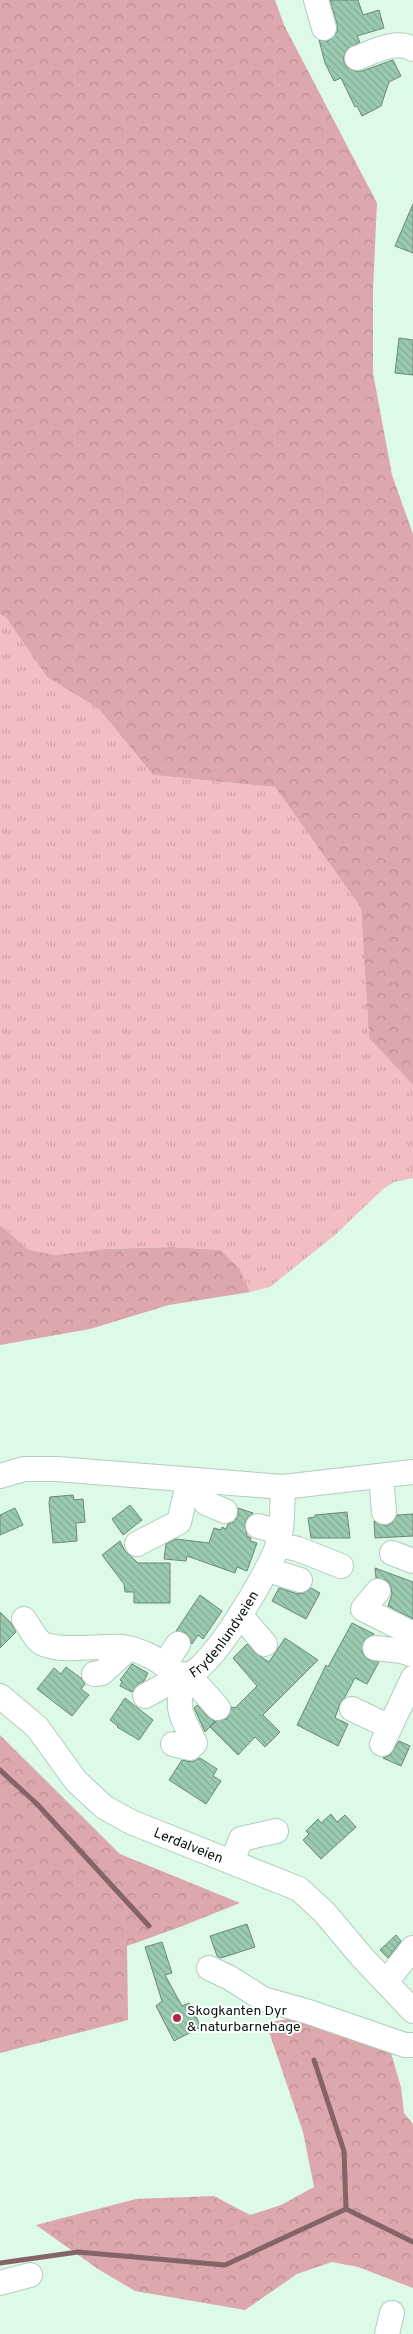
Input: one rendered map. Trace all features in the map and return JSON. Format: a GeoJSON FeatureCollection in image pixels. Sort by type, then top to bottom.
{"type":"FeatureCollection","features":[{"type":"Feature","properties":{"kind":"street"},"geometry":{"type":"LineString","coordinates":[[316,0],[324,28]]}},
{"type":"Feature","properties":{"kind":"street"},"geometry":{"type":"LineString","coordinates":[[357,58],[396,45],[407,46],[413,49]]}},
{"type":"Feature","properties":{"kind":"street"},"geometry":{"type":"LineString","coordinates":[[0,1476],[24,1469],[57,1469],[283,1487],[413,1472]]}},
{"type":"Feature","properties":{"kind":"street"},"geometry":{"type":"LineString","coordinates":[[381,1476],[384,1512]]}},
{"type":"Feature","properties":{"kind":"street"},"geometry":{"type":"LineString","coordinates":[[191,1481],[206,1503],[225,1511]]}},
{"type":"Feature","properties":{"kind":"street"},"geometry":{"type":"LineString","coordinates":[[137,1544],[179,1522],[191,1481]]}},
{"type":"Feature","properties":{"kind":"street","name":"Frydenlundveien"},"geometry":{"type":"LineString","coordinates":[[24,1619],[40,1642],[57,1647],[122,1647],[151,1656],[179,1672],[193,1673],[211,1656],[240,1615],[268,1570],[272,1534],[283,1487]]}},
{"type":"Feature","properties":{"kind":"street"},"geometry":{"type":"LineString","coordinates":[[272,1534],[298,1549],[341,1566]]}},
{"type":"Feature","properties":{"kind":"street"},"geometry":{"type":"LineString","coordinates":[[268,1570],[300,1580]]}},
{"type":"Feature","properties":{"kind":"street"},"geometry":{"type":"LineString","coordinates":[[378,1591],[363,1609],[413,1634]]}},
{"type":"Feature","properties":{"kind":"street"},"geometry":{"type":"LineString","coordinates":[[240,1615],[265,1644]]}},
{"type":"Feature","properties":{"kind":"street"},"geometry":{"type":"LineString","coordinates":[[173,1744],[190,1748],[195,1743],[182,1719],[179,1708],[178,1644]]}},
{"type":"Feature","properties":{"kind":"street"},"geometry":{"type":"LineString","coordinates":[[375,1648],[402,1651],[413,1655]]}},
{"type":"Feature","properties":{"kind":"street"},"geometry":{"type":"LineString","coordinates":[[94,1674],[102,1673],[128,1649]]}},
{"type":"Feature","properties":{"kind":"street"},"geometry":{"type":"LineString","coordinates":[[145,1696],[167,1684],[179,1672]]}},
{"type":"Feature","properties":{"kind":"street"},"geometry":{"type":"LineString","coordinates":[[179,1672],[218,1708]]}},
{"type":"Feature","properties":{"kind":"street"},"geometry":{"type":"LineString","coordinates":[[352,1709],[386,1736],[413,1678]]}},
{"type":"Feature","properties":{"kind":"street","name":"Lerdalveien"},"geometry":{"type":"LineString","coordinates":[[5,1703],[37,1727],[76,1781],[104,1807],[132,1822],[298,1890],[324,1912],[413,2011]]}},
{"type":"Feature","properties":{"kind":"street"},"geometry":{"type":"LineString","coordinates":[[232,1862],[240,1839],[276,1831]]}},
{"type":"Feature","properties":{"kind":"street"},"geometry":{"type":"LineString","coordinates":[[386,1982],[413,1948]]}},
{"type":"Feature","properties":{"kind":"street"},"geometry":{"type":"LineString","coordinates":[[209,1968],[230,1978],[263,1999],[413,2045]]}},
{"type":"Feature","properties":{"kind":"street"},"geometry":{"type":"LineString","coordinates":[[0,2283],[30,2275]]}},
{"type":"Feature","properties":{"kind":"green space"},"geometry":{"type":"Polygon","coordinates":[[[0,0],[275,0],[284,25],[377,203],[373,289],[373,373],[392,475],[413,534],[413,1085],[369,1038],[361,908],[275,787],[153,775],[99,709],[47,677],[7,619],[0,614],[0,0]]]}},
{"type":"Feature","properties":{"kind":"green space"},"geometry":{"type":"Polygon","coordinates":[[[0,614],[7,619],[47,677],[99,709],[153,775],[275,787],[361,908],[369,1038],[413,1085],[413,1178],[394,1182],[383,1189],[335,1235],[270,1287],[250,1292],[240,1269],[219,1250],[172,1247],[104,1249],[55,1255],[29,1250],[0,1225],[0,614]]]}},
{"type":"Feature","properties":{"kind":"green space"},"geometry":{"type":"Polygon","coordinates":[[[0,1225],[29,1250],[55,1255],[104,1249],[172,1247],[220,1250],[240,1269],[250,1292],[169,1305],[90,1329],[0,1345],[0,1225]]]}},
{"type":"Feature","properties":{"kind":"green space"},"geometry":{"type":"Polygon","coordinates":[[[0,1735],[120,1854],[240,1903],[127,1946],[128,2020],[0,2053],[0,1735]]]}},
{"type":"Feature","properties":{"kind":"green space"},"geometry":{"type":"Polygon","coordinates":[[[299,2017],[389,2046],[401,2087],[404,2113],[413,2124],[413,2288],[358,2267],[332,2262],[297,2274],[245,2310],[135,2291],[98,2269],[36,2225],[136,2199],[214,2196],[250,2215],[281,2205],[314,2187],[303,2132],[266,2023],[299,2017]]]}},
{"type":"Feature","properties":{"kind":"building"},"geometry":{"type":"Polygon","coordinates":[[[330,0],[358,0],[363,15],[379,10],[384,28],[357,36],[360,42],[347,49],[344,56],[344,63],[348,68],[362,71],[393,60],[401,76],[389,82],[381,106],[362,116],[357,106],[355,107],[341,78],[334,81],[325,63],[319,40],[328,41],[337,32],[337,24],[330,0]]]}},
{"type":"Feature","properties":{"kind":"building"},"geometry":{"type":"Polygon","coordinates":[[[413,204],[413,253],[395,246],[413,204]]]}},
{"type":"Feature","properties":{"kind":"building"},"geometry":{"type":"Polygon","coordinates":[[[399,338],[413,340],[413,375],[395,373],[399,338]]]}},
{"type":"Feature","properties":{"kind":"building"},"geometry":{"type":"Polygon","coordinates":[[[73,1495],[74,1500],[83,1499],[85,1522],[76,1523],[77,1541],[53,1543],[50,1497],[73,1495]]]}},
{"type":"Feature","properties":{"kind":"building"},"geometry":{"type":"Polygon","coordinates":[[[130,1505],[142,1520],[123,1535],[112,1519],[130,1505]]]}},
{"type":"Feature","properties":{"kind":"building"},"geometry":{"type":"Polygon","coordinates":[[[15,1508],[23,1525],[0,1535],[0,1515],[15,1508]]]}},
{"type":"Feature","properties":{"kind":"building"},"geometry":{"type":"Polygon","coordinates":[[[238,1508],[253,1513],[245,1523],[247,1536],[251,1538],[250,1541],[257,1543],[247,1571],[237,1567],[235,1573],[187,1556],[186,1561],[164,1559],[166,1544],[176,1539],[209,1543],[214,1528],[221,1530],[222,1527],[226,1529],[228,1524],[234,1522],[238,1516],[238,1508]]]}},
{"type":"Feature","properties":{"kind":"building"},"geometry":{"type":"Polygon","coordinates":[[[347,1512],[350,1538],[311,1538],[308,1518],[315,1517],[315,1515],[347,1512]]]}},
{"type":"Feature","properties":{"kind":"building"},"geometry":{"type":"Polygon","coordinates":[[[413,1514],[413,1536],[375,1538],[374,1521],[386,1526],[392,1523],[397,1515],[413,1514]]]}},
{"type":"Feature","properties":{"kind":"building"},"geometry":{"type":"Polygon","coordinates":[[[120,1541],[125,1551],[138,1563],[170,1563],[170,1603],[134,1603],[134,1592],[125,1592],[124,1584],[102,1555],[120,1541]]]}},
{"type":"Feature","properties":{"kind":"building"},"geometry":{"type":"Polygon","coordinates":[[[375,1568],[413,1582],[413,1619],[388,1606],[392,1594],[391,1587],[386,1580],[376,1578],[375,1568]]]}},
{"type":"Feature","properties":{"kind":"building"},"geometry":{"type":"Polygon","coordinates":[[[279,1588],[298,1594],[311,1588],[320,1593],[306,1619],[272,1601],[279,1588]]]}},
{"type":"Feature","properties":{"kind":"building"},"geometry":{"type":"Polygon","coordinates":[[[200,1595],[222,1611],[203,1639],[198,1635],[192,1644],[186,1633],[176,1631],[200,1595]]]}},
{"type":"Feature","properties":{"kind":"building"},"geometry":{"type":"Polygon","coordinates":[[[0,1612],[11,1623],[16,1632],[0,1648],[0,1612]]]}},
{"type":"Feature","properties":{"kind":"building"},"geometry":{"type":"Polygon","coordinates":[[[352,1623],[374,1634],[364,1640],[362,1653],[367,1659],[379,1662],[367,1684],[355,1678],[340,1703],[335,1718],[348,1724],[338,1746],[297,1725],[326,1665],[328,1667],[352,1623]]]}},
{"type":"Feature","properties":{"kind":"building"},"geometry":{"type":"Polygon","coordinates":[[[285,1638],[318,1660],[263,1715],[280,1732],[265,1747],[255,1737],[238,1755],[210,1727],[216,1721],[227,1719],[231,1707],[235,1708],[257,1686],[233,1658],[247,1644],[255,1653],[269,1662],[285,1638]]]}},
{"type":"Feature","properties":{"kind":"building"},"geometry":{"type":"Polygon","coordinates":[[[132,1664],[148,1673],[144,1681],[138,1684],[132,1692],[120,1686],[122,1682],[120,1680],[132,1664]]]}},
{"type":"Feature","properties":{"kind":"building"},"geometry":{"type":"Polygon","coordinates":[[[66,1667],[82,1679],[85,1684],[81,1689],[89,1695],[72,1716],[37,1689],[54,1668],[61,1674],[66,1667]]]}},
{"type":"Feature","properties":{"kind":"building"},"geometry":{"type":"Polygon","coordinates":[[[125,1698],[153,1720],[139,1740],[117,1727],[110,1720],[125,1698]]]}},
{"type":"Feature","properties":{"kind":"building"},"geometry":{"type":"Polygon","coordinates":[[[197,1705],[208,1717],[215,1721],[205,1732],[194,1708],[197,1705]]]}},
{"type":"Feature","properties":{"kind":"building"},"geometry":{"type":"Polygon","coordinates":[[[399,1741],[410,1746],[401,1766],[383,1758],[390,1755],[399,1741]]]}},
{"type":"Feature","properties":{"kind":"building"},"geometry":{"type":"Polygon","coordinates":[[[200,1758],[217,1769],[213,1776],[221,1781],[206,1804],[169,1780],[182,1760],[192,1762],[200,1758]]]}},
{"type":"Feature","properties":{"kind":"building"},"geometry":{"type":"Polygon","coordinates":[[[331,1814],[337,1822],[345,1815],[356,1827],[321,1859],[303,1840],[309,1834],[306,1831],[318,1819],[321,1823],[331,1814]]]}},
{"type":"Feature","properties":{"kind":"building"},"geometry":{"type":"Polygon","coordinates":[[[247,1924],[255,1947],[221,1958],[217,1956],[210,1936],[247,1924]]]}},
{"type":"Feature","properties":{"kind":"building"},"geometry":{"type":"Polygon","coordinates":[[[396,1935],[401,1941],[388,1958],[380,1950],[396,1935]]]}},
{"type":"Feature","properties":{"kind":"building"},"geometry":{"type":"Polygon","coordinates":[[[162,1942],[172,1973],[165,1975],[182,2006],[189,2003],[201,2027],[174,2041],[156,2006],[162,2001],[145,1947],[162,1942]]]}},
{"type":"Feature","properties":{"kind":"waterway"},"geometry":{"type":"LineString","coordinates":[[0,1770],[37,1804],[149,1926]]}},
{"type":"Feature","properties":{"kind":"waterway"},"geometry":{"type":"LineString","coordinates":[[314,2060],[344,2151],[346,2209],[413,2242]]}},
{"type":"Feature","properties":{"kind":"waterway"},"geometry":{"type":"LineString","coordinates":[[0,2263],[78,2252],[225,2265],[346,2209]]}},
{"type":"Feature","properties":{"kind":"place","name":"Skogkanten Dyr & naturbarnehage"},"geometry":{"type":"Point","coordinates":[177,2018]}}]}
